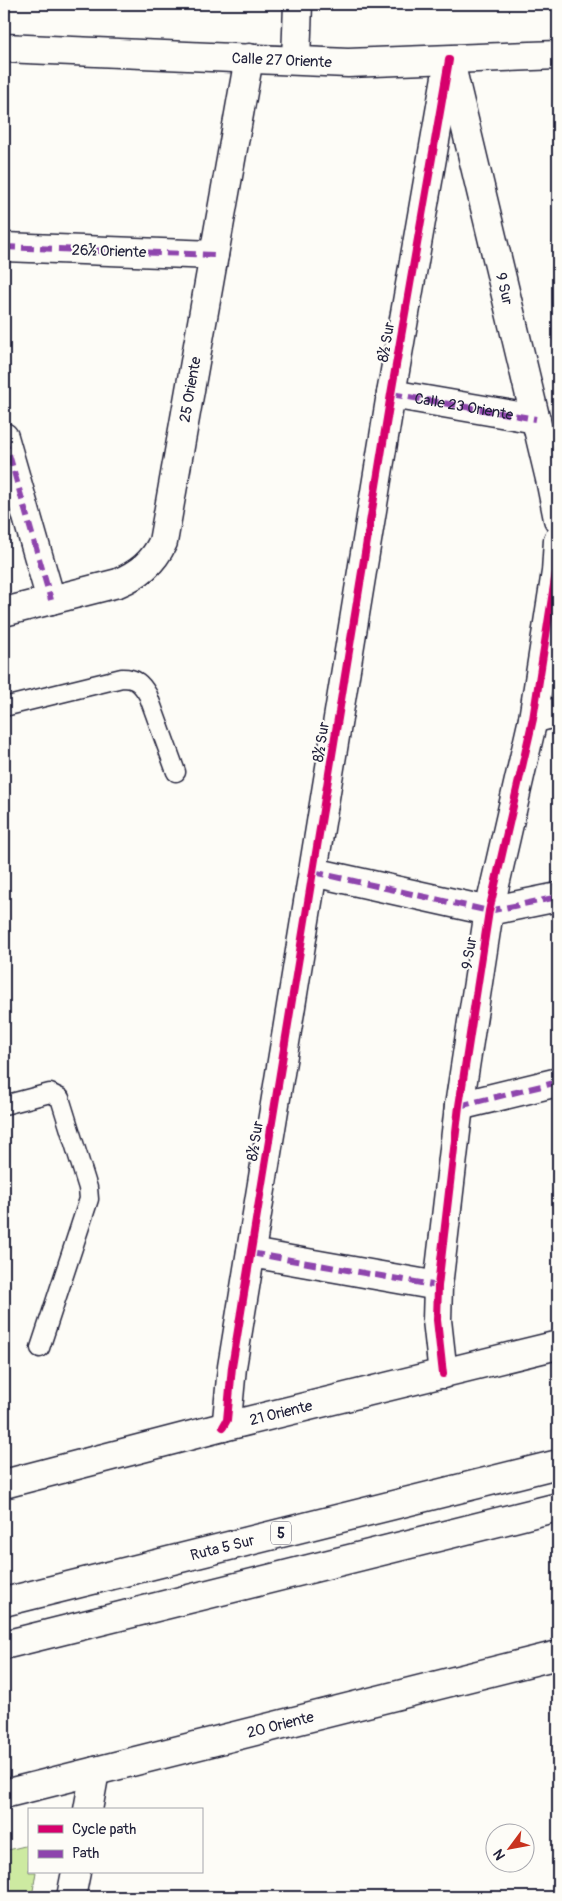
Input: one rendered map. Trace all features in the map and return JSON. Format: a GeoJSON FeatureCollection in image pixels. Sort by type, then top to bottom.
{"type":"FeatureCollection","features":[{"type":"Feature","properties":{"kind":"main road"},"geometry":{"type":"LineString","coordinates":[[296,60],[298,4]]}},
{"type":"Feature","properties":{"kind":"main road","name":"Calle 27 Oriente"},"geometry":{"type":"LineString","coordinates":[[4,48],[348,63],[558,55]]}},
{"type":"Feature","properties":{"kind":"main road","name":"25 Oriente"},"geometry":{"type":"LineString","coordinates":[[4,612],[118,583],[130,578],[150,563],[163,542],[249,58]]}},
{"type":"Feature","properties":{"kind":"main road","name":"8½ Sur"},"geometry":{"type":"LineString","coordinates":[[223,1427],[227,1420],[232,1367],[391,394],[449,60]]}},
{"type":"Feature","properties":{"kind":"main road","name":"9 Sur"},"geometry":{"type":"LineString","coordinates":[[449,60],[536,419],[558,519]]}},
{"type":"Feature","properties":{"kind":"main road","name":"26½ Oriente"},"geometry":{"type":"LineString","coordinates":[[4,247],[214,255]]}},
{"type":"Feature","properties":{"kind":"main road","name":"Calle 23 Oriente"},"geometry":{"type":"LineString","coordinates":[[391,394],[536,419]]}},
{"type":"Feature","properties":{"kind":"main road"},"geometry":{"type":"LineString","coordinates":[[4,436],[51,600]]}},
{"type":"Feature","properties":{"kind":"main road","name":"9 Sur"},"geometry":{"type":"LineString","coordinates":[[443,1374],[437,1320],[438,1286],[459,1106],[489,911],[546,715],[558,540]]}},
{"type":"Feature","properties":{"kind":"main road"},"geometry":{"type":"LineString","coordinates":[[313,872],[489,911],[558,897]]}},
{"type":"Feature","properties":{"kind":"main road"},"geometry":{"type":"LineString","coordinates":[[459,1106],[558,1082]]}},
{"type":"Feature","properties":{"kind":"main road"},"geometry":{"type":"LineString","coordinates":[[251,1253],[438,1286]]}},
{"type":"Feature","properties":{"kind":"main road","name":"21 Oriente"},"geometry":{"type":"LineString","coordinates":[[4,1484],[223,1427],[558,1345]]}},
{"type":"Feature","properties":{"kind":"main road","name":"Ruta 5 Sur"},"geometry":{"type":"LineString","coordinates":[[4,1602],[558,1464]]}},
{"type":"Feature","properties":{"kind":"main road"},"geometry":{"type":"LineString","coordinates":[[4,1645],[558,1507]]}},
{"type":"Feature","properties":{"kind":"main road","name":"20 Oriente"},"geometry":{"type":"LineString","coordinates":[[4,1794],[558,1655]]}},
{"type":"Feature","properties":{"kind":"main road"},"geometry":{"type":"LineString","coordinates":[[88,1808],[95,1771]]}},
{"type":"Feature","properties":{"kind":"main road"},"geometry":{"type":"LineString","coordinates":[[72,1897],[76,1874]]}},
{"type":"Feature","properties":{"kind":"lane"},"geometry":{"type":"LineString","coordinates":[[4,707],[122,678],[132,678],[142,685],[148,695],[176,772]]}},
{"type":"Feature","properties":{"kind":"lane"},"geometry":{"type":"LineString","coordinates":[[4,1106],[50,1093],[60,1098],[88,1188],[89,1199],[40,1348]]}},
{"type":"Feature","properties":{"kind":"green space"},"geometry":{"type":"Polygon","coordinates":[[[28,1845],[28,1874],[36,1874],[32,1897],[4,1897],[4,1851],[28,1845]]]}},
{"type":"Feature","properties":{"kind":"marked path"},"geometry":{"type":"LineString","coordinates":[[4,247],[214,255]]}},
{"type":"Feature","properties":{"kind":"marked path"},"geometry":{"type":"LineString","coordinates":[[391,394],[536,419]]}},
{"type":"Feature","properties":{"kind":"marked path"},"geometry":{"type":"LineString","coordinates":[[4,437],[51,600]]}},
{"type":"Feature","properties":{"kind":"marked path"},"geometry":{"type":"LineString","coordinates":[[313,872],[489,911],[558,897]]}},
{"type":"Feature","properties":{"kind":"marked path"},"geometry":{"type":"LineString","coordinates":[[459,1106],[558,1082]]}},
{"type":"Feature","properties":{"kind":"marked path"},"geometry":{"type":"LineString","coordinates":[[251,1253],[438,1286]]}},
{"type":"Feature","properties":{"kind":"cycle path"},"geometry":{"type":"LineString","coordinates":[[223,1427],[227,1420],[232,1367],[391,394],[449,60]]}},
{"type":"Feature","properties":{"kind":"cycle path"},"geometry":{"type":"LineString","coordinates":[[443,1374],[437,1320],[438,1286],[459,1106],[489,911],[533,719],[556,572],[558,540]]}}]}
